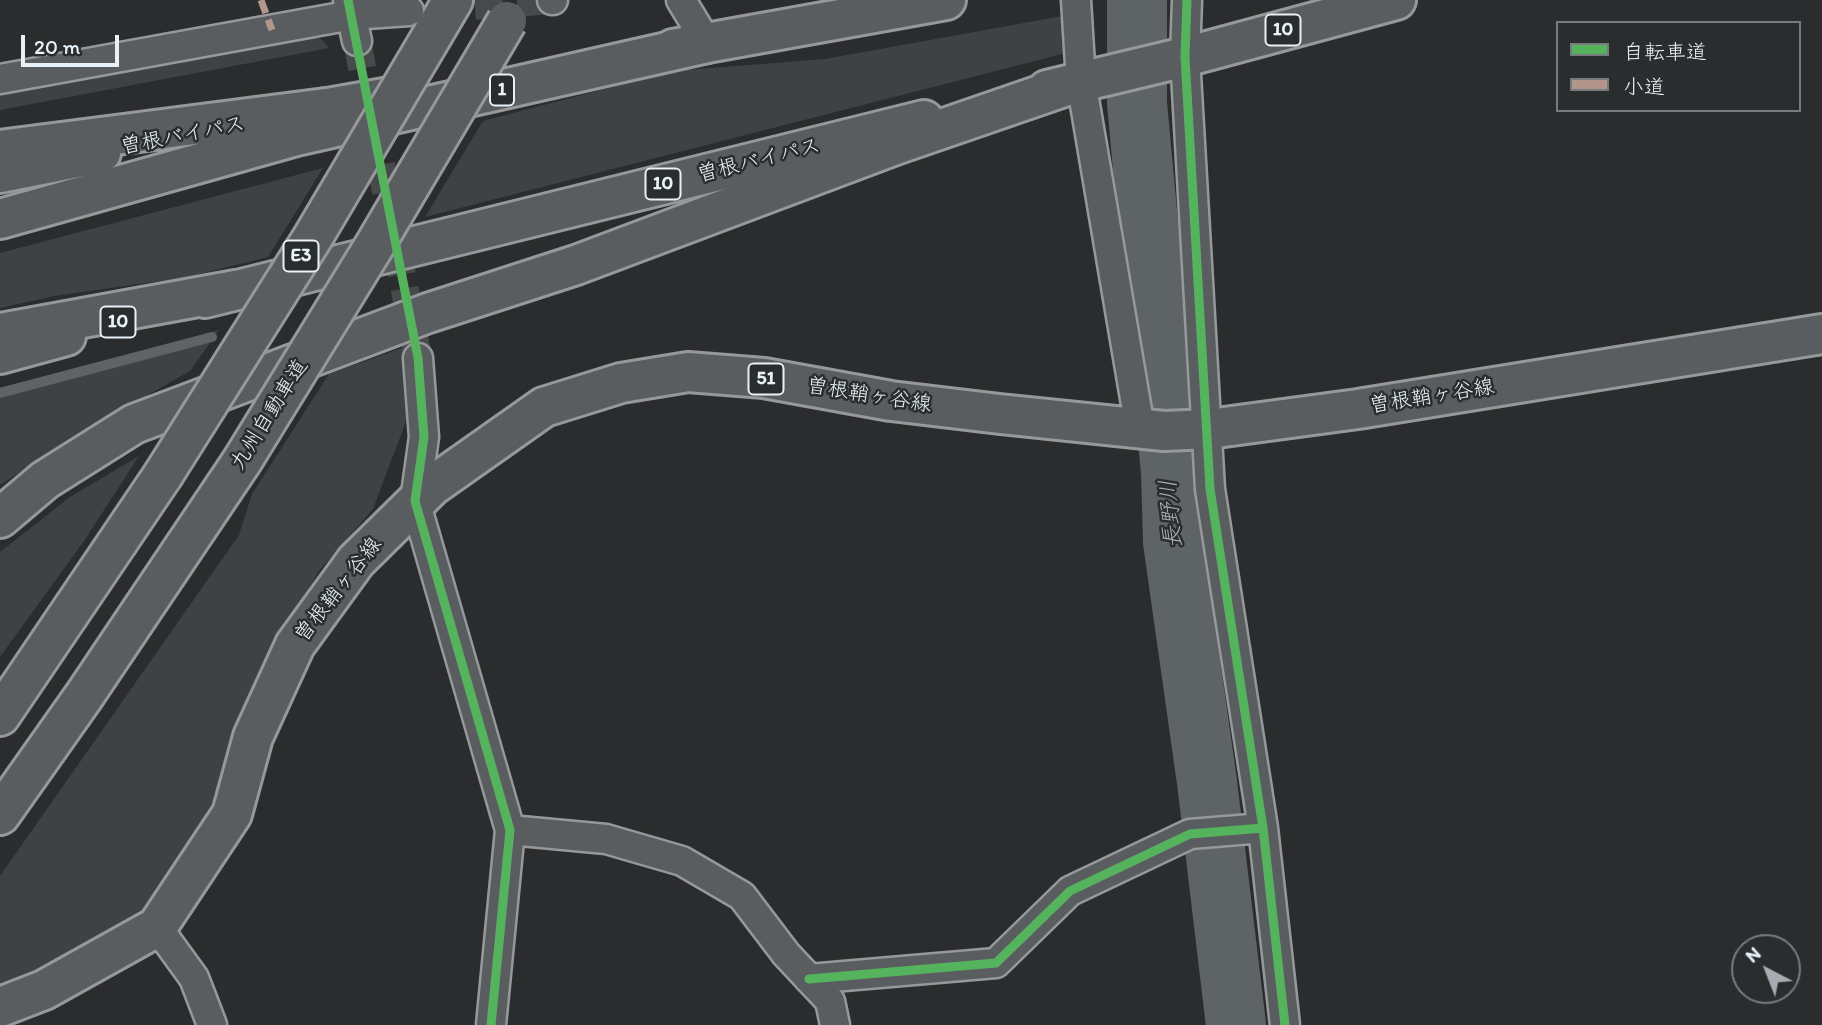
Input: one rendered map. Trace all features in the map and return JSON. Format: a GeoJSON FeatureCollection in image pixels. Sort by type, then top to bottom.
{"type":"FeatureCollection","features":[{"type":"Feature","properties":{"kind":"main road"},"geometry":{"type":"LineString","coordinates":[[421,23],[453,0]]}},
{"type":"Feature","properties":{"kind":"main road","name":"曽根バイパス"},"geometry":{"type":"LineString","coordinates":[[0,173],[326,108],[946,0]]}},
{"type":"Feature","properties":{"kind":"main road","name":"曽根バイパス"},"geometry":{"type":"LineString","coordinates":[[0,354],[236,290],[1178,59],[1396,0]]}},
{"type":"Feature","properties":{"kind":"main road","name":"九州自動車道"},"geometry":{"type":"LineString","coordinates":[[0,815],[84,696],[242,461],[376,243],[512,11]]}},
{"type":"Feature","properties":{"kind":"main road","name":"E3"},"geometry":{"type":"LineString","coordinates":[[0,716],[163,475],[313,237],[421,23]]}},
{"type":"Feature","properties":{"kind":"main road","name":"1"},"geometry":{"type":"LineString","coordinates":[[0,219],[296,136],[707,43]]}},
{"type":"Feature","properties":{"kind":"main road"},"geometry":{"type":"LineString","coordinates":[[0,518],[46,480],[134,424],[428,313],[576,265],[898,144],[1086,80]]}},
{"type":"Feature","properties":{"kind":"main road"},"geometry":{"type":"LineString","coordinates":[[0,150],[326,108]]}},
{"type":"Feature","properties":{"kind":"main road"},"geometry":{"type":"LineString","coordinates":[[0,333],[236,290]]}},
{"type":"Feature","properties":{"kind":"main road","name":"曽根鞘ヶ谷線"},"geometry":{"type":"LineString","coordinates":[[0,1007],[44,990],[157,927],[232,814],[253,737],[295,645],[356,561],[415,501],[544,407],[621,383],[688,372],[764,379],[891,401],[1140,428],[1209,429],[1372,407],[1822,334]]}},
{"type":"Feature","properties":{"kind":"street"},"geometry":{"type":"LineString","coordinates":[[681,0],[707,43]]}},
{"type":"Feature","properties":{"kind":"street"},"geometry":{"type":"LineString","coordinates":[[1076,0],[1140,428]]}},
{"type":"Feature","properties":{"kind":"street"},"geometry":{"type":"LineString","coordinates":[[1187,0],[1178,59],[1209,429],[1210,489],[1263,828],[1285,1025]]}},
{"type":"Feature","properties":{"kind":"street"},"geometry":{"type":"LineString","coordinates":[[0,79],[352,19],[421,23]]}},
{"type":"Feature","properties":{"kind":"street"},"geometry":{"type":"LineString","coordinates":[[418,358],[424,437],[415,501],[510,830],[491,1025]]}},
{"type":"Feature","properties":{"kind":"street"},"geometry":{"type":"LineString","coordinates":[[809,979],[996,963],[1070,891],[1190,834],[1263,828]]}},
{"type":"Feature","properties":{"kind":"street"},"geometry":{"type":"LineString","coordinates":[[510,830],[606,839],[682,861],[742,896],[830,1001],[835,1025]]}},
{"type":"Feature","properties":{"kind":"street"},"geometry":{"type":"LineString","coordinates":[[157,927],[194,978],[212,1025]]}},
{"type":"Feature","properties":{"kind":"shaded area"},"geometry":{"type":"Polygon","coordinates":[[[1063,16],[1070,52],[425,217],[483,121],[673,71],[825,59],[1063,16]]]}},
{"type":"Feature","properties":{"kind":"shaded area"},"geometry":{"type":"Polygon","coordinates":[[[301,35],[321,39],[329,48],[0,110],[0,90],[301,35]]]}},
{"type":"Feature","properties":{"kind":"shaded area"},"geometry":{"type":"Polygon","coordinates":[[[323,168],[268,257],[188,277],[54,296],[0,308],[0,253],[323,168]]]}},
{"type":"Feature","properties":{"kind":"shaded area"},"geometry":{"type":"Polygon","coordinates":[[[219,330],[190,371],[79,434],[0,485],[0,388],[219,330]]]}},
{"type":"Feature","properties":{"kind":"shaded area"},"geometry":{"type":"Polygon","coordinates":[[[405,347],[412,389],[408,416],[373,509],[318,572],[290,627],[248,751],[163,906],[0,993],[0,876],[239,535],[252,494],[329,374],[405,347]]]}},
{"type":"Feature","properties":{"kind":"shaded area"},"geometry":{"type":"Polygon","coordinates":[[[139,456],[84,541],[0,657],[0,552],[70,497],[139,456]]]}},
{"type":"Feature","properties":{"kind":"waterway","name":"長野川"},"geometry":{"type":"LineString","coordinates":[[1137,0],[1137,103],[1171,473],[1173,542],[1207,782],[1236,1025]]}},
{"type":"Feature","properties":{"kind":"waterway"},"geometry":{"type":"LineString","coordinates":[[0,393],[212,337]]}},
{"type":"Feature","properties":{"kind":"tunnel"},"geometry":{"type":"LineString","coordinates":[[433,9],[552,0]]}},
{"type":"Feature","properties":{"kind":"tunnel"},"geometry":{"type":"LineString","coordinates":[[357,41],[418,358]]}},
{"type":"Feature","properties":{"kind":"marked path"},"geometry":{"type":"LineString","coordinates":[[261,0],[272,30]]}},
{"type":"Feature","properties":{"kind":"cycle path"},"geometry":{"type":"LineString","coordinates":[[348,0],[418,358],[424,437],[415,501],[510,830],[491,1025]]}},
{"type":"Feature","properties":{"kind":"cycle path"},"geometry":{"type":"LineString","coordinates":[[1187,0],[1185,57],[1210,489],[1263,828],[1285,1025]]}},
{"type":"Feature","properties":{"kind":"cycle path"},"geometry":{"type":"LineString","coordinates":[[809,979],[996,963],[1070,891],[1190,834],[1263,828]]}}]}
